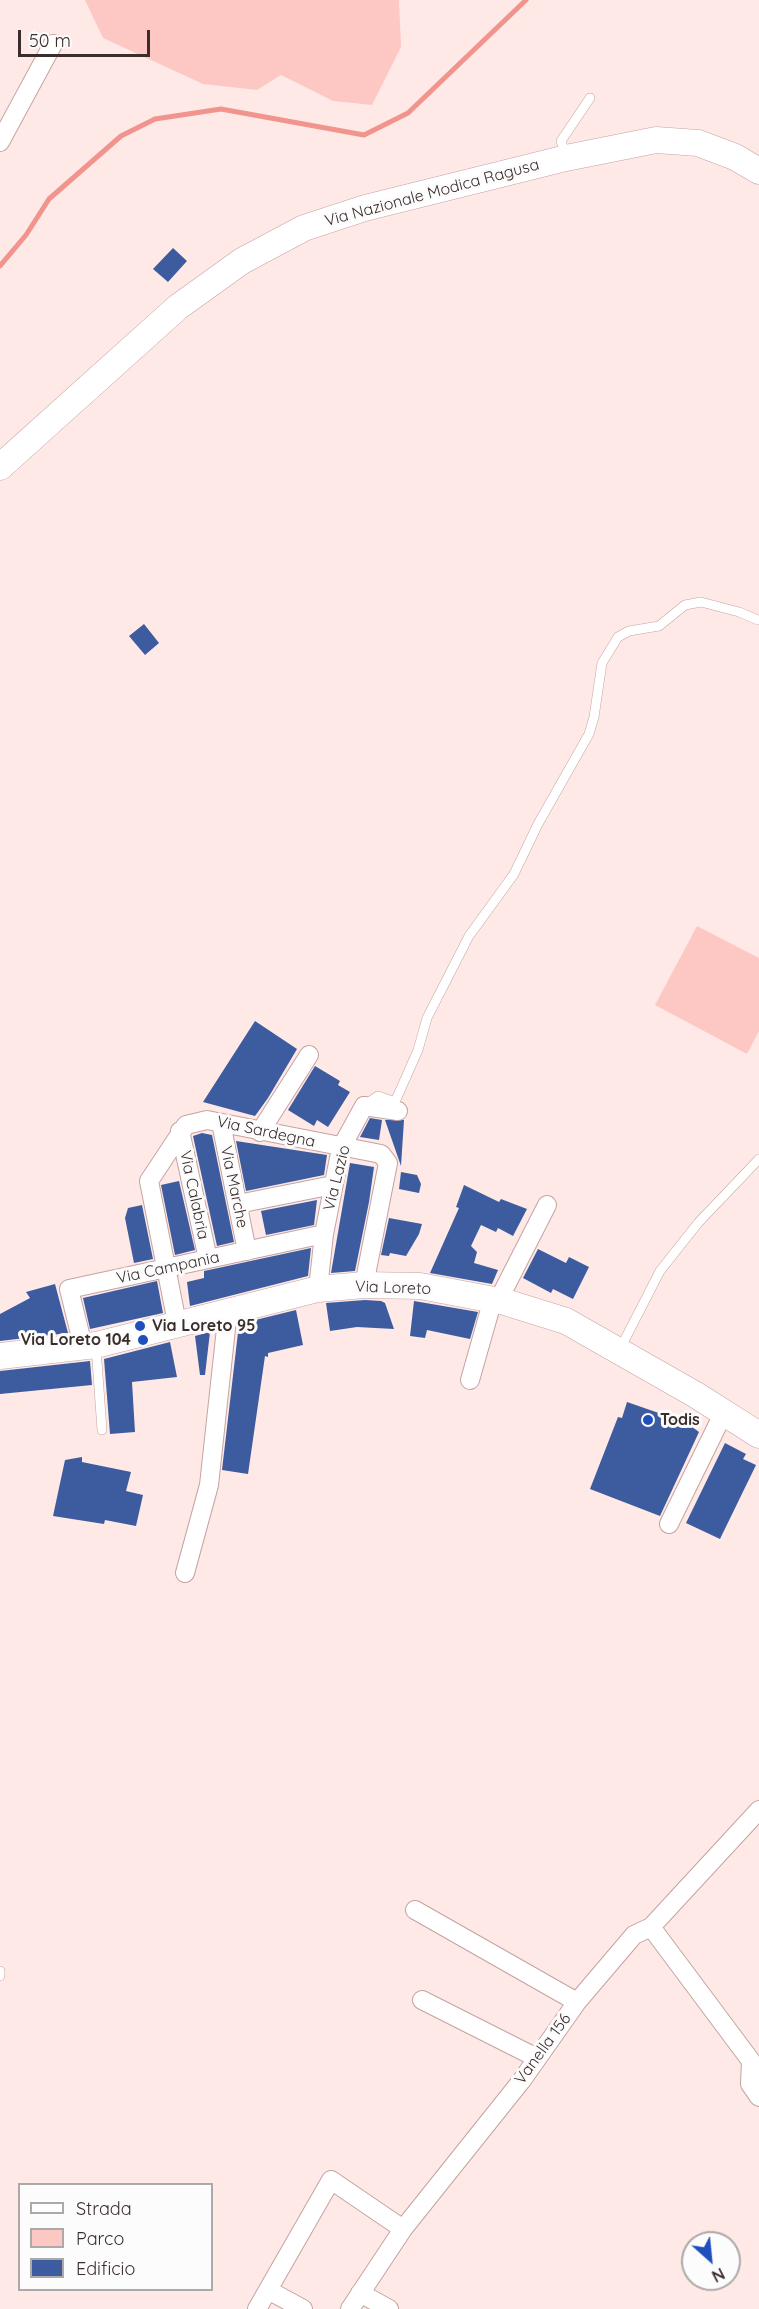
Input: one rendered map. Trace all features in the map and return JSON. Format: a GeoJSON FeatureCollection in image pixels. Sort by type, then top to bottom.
{"type":"FeatureCollection","features":[{"type":"Feature","properties":{"kind":"street"},"geometry":{"type":"LineString","coordinates":[[0,142],[53,44]]}},
{"type":"Feature","properties":{"kind":"street","name":"Via Nazionale Modica Ragusa"},"geometry":{"type":"LineString","coordinates":[[0,467],[178,307],[242,261],[304,228],[365,207],[566,158],[656,140],[674,139],[698,143],[759,171]]}},
{"type":"Feature","properties":{"kind":"street"},"geometry":{"type":"LineString","coordinates":[[260,1132],[309,1055]]}},
{"type":"Feature","properties":{"kind":"street"},"geometry":{"type":"LineString","coordinates":[[364,1106],[398,1111]]}},
{"type":"Feature","properties":{"kind":"street","name":"Via Lazio"},"geometry":{"type":"LineString","coordinates":[[318,1289],[324,1234],[341,1148],[364,1106]]}},
{"type":"Feature","properties":{"kind":"street","name":"Via Sardegna"},"geometry":{"type":"LineString","coordinates":[[180,1131],[186,1125],[207,1120],[381,1154],[388,1163],[364,1285]]}},
{"type":"Feature","properties":{"kind":"street","name":"Via Marche"},"geometry":{"type":"LineString","coordinates":[[221,1123],[247,1251]]}},
{"type":"Feature","properties":{"kind":"street"},"geometry":{"type":"LineString","coordinates":[[177,1323],[149,1181],[180,1131]]}},
{"type":"Feature","properties":{"kind":"street","name":"Via Calabria"},"geometry":{"type":"LineString","coordinates":[[180,1131],[207,1259]]}},
{"type":"Feature","properties":{"kind":"street"},"geometry":{"type":"LineString","coordinates":[[238,1204],[333,1185]]}},
{"type":"Feature","properties":{"kind":"street"},"geometry":{"type":"LineString","coordinates":[[470,1380],[496,1300],[547,1205]]}},
{"type":"Feature","properties":{"kind":"street","name":"Via Campania"},"geometry":{"type":"LineString","coordinates":[[89,1345],[69,1289],[324,1234]]}},
{"type":"Feature","properties":{"kind":"street","name":"Via Loreto"},"geometry":{"type":"LineString","coordinates":[[0,1356],[89,1345],[318,1289],[364,1285],[420,1286],[496,1300],[567,1321],[756,1430]]}},
{"type":"Feature","properties":{"kind":"street"},"geometry":{"type":"LineString","coordinates":[[185,1574],[209,1485],[228,1310]]}},
{"type":"Feature","properties":{"kind":"street"},"geometry":{"type":"LineString","coordinates":[[669,1524],[724,1412]]}},
{"type":"Feature","properties":{"kind":"street","name":"Vanella 156"},"geometry":{"type":"LineString","coordinates":[[350,2309],[404,2229],[537,2058],[577,2002],[634,1935],[651,1928],[759,1810]]}},
{"type":"Feature","properties":{"kind":"street"},"geometry":{"type":"LineString","coordinates":[[415,1910],[577,2002]]}},
{"type":"Feature","properties":{"kind":"street"},"geometry":{"type":"LineString","coordinates":[[651,1928],[755,2058],[750,2084],[759,2097]]}},
{"type":"Feature","properties":{"kind":"street"},"geometry":{"type":"LineString","coordinates":[[422,2000],[537,2058]]}},
{"type":"Feature","properties":{"kind":"street"},"geometry":{"type":"LineString","coordinates":[[257,2309],[331,2180],[404,2229]]}},
{"type":"Feature","properties":{"kind":"street"},"geometry":{"type":"LineString","coordinates":[[268,2290],[303,2309]]}},
{"type":"Feature","properties":{"kind":"street"},"geometry":{"type":"LineString","coordinates":[[360,2293],[389,2309]]}},
{"type":"Feature","properties":{"kind":"lane"},"geometry":{"type":"LineString","coordinates":[[566,158],[561,141],[590,98]]}},
{"type":"Feature","properties":{"kind":"lane"},"geometry":{"type":"LineString","coordinates":[[364,1106],[378,1096],[395,1102],[418,1050],[427,1018],[470,936],[514,874],[538,824],[589,734],[594,717],[602,663],[618,637],[629,631],[658,626],[685,605],[701,602],[739,612],[758,620]]}},
{"type":"Feature","properties":{"kind":"lane"},"geometry":{"type":"LineString","coordinates":[[619,1352],[660,1271],[698,1223],[759,1159]]}},
{"type":"Feature","properties":{"kind":"lane"},"geometry":{"type":"LineString","coordinates":[[89,1345],[102,1430]]}},
{"type":"Feature","properties":{"kind":"lane"},"geometry":{"type":"LineString","coordinates":[[0,1971],[0,1976]]}},
{"type":"Feature","properties":{"kind":"green space"},"geometry":{"type":"Polygon","coordinates":[[[85,0],[399,0],[401,47],[372,105],[333,101],[281,75],[257,90],[203,84],[103,38],[85,0]]]}},
{"type":"Feature","properties":{"kind":"green space"},"geometry":{"type":"Polygon","coordinates":[[[697,926],[759,958],[759,1031],[747,1054],[655,1005],[697,926]]]}},
{"type":"Feature","properties":{"kind":"building"},"geometry":{"type":"Polygon","coordinates":[[[173,248],[187,261],[168,282],[153,269],[173,248]]]}},
{"type":"Feature","properties":{"kind":"building"},"geometry":{"type":"Polygon","coordinates":[[[144,624],[159,643],[145,655],[129,636],[144,624]]]}},
{"type":"Feature","properties":{"kind":"building"},"geometry":{"type":"Polygon","coordinates":[[[255,1021],[297,1049],[268,1098],[255,1116],[203,1102],[255,1021]]]}},
{"type":"Feature","properties":{"kind":"building"},"geometry":{"type":"Polygon","coordinates":[[[315,1066],[340,1081],[338,1085],[350,1092],[328,1127],[317,1120],[314,1126],[288,1110],[315,1066]]]}},
{"type":"Feature","properties":{"kind":"building"},"geometry":{"type":"Polygon","coordinates":[[[370,1118],[382,1120],[379,1140],[360,1137],[370,1118]]]}},
{"type":"Feature","properties":{"kind":"building"},"geometry":{"type":"Polygon","coordinates":[[[385,1120],[404,1120],[401,1166],[385,1120]]]}},
{"type":"Feature","properties":{"kind":"building"},"geometry":{"type":"Polygon","coordinates":[[[202,1133],[212,1135],[234,1242],[217,1246],[193,1136],[202,1133]]]}},
{"type":"Feature","properties":{"kind":"building"},"geometry":{"type":"Polygon","coordinates":[[[236,1141],[327,1155],[324,1175],[246,1191],[236,1141]]]}},
{"type":"Feature","properties":{"kind":"building"},"geometry":{"type":"Polygon","coordinates":[[[350,1163],[374,1167],[369,1202],[355,1271],[331,1273],[350,1163]]]}},
{"type":"Feature","properties":{"kind":"building"},"geometry":{"type":"Polygon","coordinates":[[[401,1172],[417,1175],[421,1184],[419,1193],[399,1189],[401,1172]]]}},
{"type":"Feature","properties":{"kind":"building"},"geometry":{"type":"Polygon","coordinates":[[[179,1181],[195,1250],[175,1255],[161,1185],[179,1181]]]}},
{"type":"Feature","properties":{"kind":"building"},"geometry":{"type":"Polygon","coordinates":[[[464,1185],[499,1202],[501,1199],[527,1209],[513,1236],[498,1228],[496,1232],[481,1225],[471,1246],[477,1252],[474,1263],[498,1270],[492,1284],[430,1273],[459,1208],[456,1207],[464,1185]]]}},
{"type":"Feature","properties":{"kind":"building"},"geometry":{"type":"Polygon","coordinates":[[[317,1200],[314,1225],[266,1235],[261,1211],[317,1200]]]}},
{"type":"Feature","properties":{"kind":"building"},"geometry":{"type":"Polygon","coordinates":[[[142,1205],[153,1259],[134,1263],[125,1218],[128,1208],[142,1205]]]}},
{"type":"Feature","properties":{"kind":"building"},"geometry":{"type":"Polygon","coordinates":[[[389,1218],[422,1224],[406,1256],[390,1253],[389,1256],[381,1255],[389,1218]]]}},
{"type":"Feature","properties":{"kind":"building"},"geometry":{"type":"Polygon","coordinates":[[[311,1248],[308,1276],[190,1306],[187,1282],[204,1278],[204,1271],[311,1248]]]}},
{"type":"Feature","properties":{"kind":"building"},"geometry":{"type":"Polygon","coordinates":[[[538,1249],[566,1263],[569,1257],[589,1267],[573,1299],[553,1289],[551,1293],[523,1278],[538,1249]]]}},
{"type":"Feature","properties":{"kind":"building"},"geometry":{"type":"Polygon","coordinates":[[[157,1281],[163,1313],[90,1329],[83,1298],[157,1281]]]}},
{"type":"Feature","properties":{"kind":"building"},"geometry":{"type":"Polygon","coordinates":[[[55,1284],[68,1333],[0,1341],[0,1314],[30,1298],[26,1292],[55,1284]]]}},
{"type":"Feature","properties":{"kind":"building"},"geometry":{"type":"Polygon","coordinates":[[[365,1300],[385,1303],[394,1329],[357,1327],[330,1331],[326,1303],[365,1300]]]}},
{"type":"Feature","properties":{"kind":"building"},"geometry":{"type":"Polygon","coordinates":[[[414,1301],[478,1312],[470,1339],[427,1330],[425,1338],[410,1336],[414,1301]]]}},
{"type":"Feature","properties":{"kind":"building"},"geometry":{"type":"Polygon","coordinates":[[[296,1310],[303,1345],[268,1353],[268,1357],[265,1356],[248,1474],[222,1470],[239,1324],[296,1310]]]}},
{"type":"Feature","properties":{"kind":"building"},"geometry":{"type":"Polygon","coordinates":[[[210,1332],[205,1375],[200,1375],[195,1336],[210,1332]]]}},
{"type":"Feature","properties":{"kind":"building"},"geometry":{"type":"Polygon","coordinates":[[[170,1342],[177,1377],[132,1382],[135,1432],[110,1434],[104,1359],[170,1342]]]}},
{"type":"Feature","properties":{"kind":"building"},"geometry":{"type":"Polygon","coordinates":[[[90,1361],[92,1385],[0,1394],[0,1371],[90,1361]]]}},
{"type":"Feature","properties":{"kind":"building"},"geometry":{"type":"Polygon","coordinates":[[[627,1402],[676,1419],[677,1416],[699,1432],[660,1516],[590,1489],[618,1417],[622,1418],[627,1402]]]}},
{"type":"Feature","properties":{"kind":"building"},"geometry":{"type":"Polygon","coordinates":[[[725,1443],[746,1454],[743,1459],[756,1465],[720,1539],[686,1523],[725,1443]]]}},
{"type":"Feature","properties":{"kind":"building"},"geometry":{"type":"Polygon","coordinates":[[[82,1457],[82,1462],[131,1472],[126,1491],[143,1495],[136,1526],[105,1520],[104,1524],[53,1516],[65,1460],[82,1457]]]}},
{"type":"Feature","properties":{"kind":"waterway"},"geometry":{"type":"LineString","coordinates":[[0,266],[26,235],[49,199],[121,136],[155,119],[221,109],[364,135],[408,113],[526,0]]}},
{"type":"Feature","properties":{"kind":"place","name":"Via Loreto 95"},"geometry":{"type":"Point","coordinates":[140,1326]}},
{"type":"Feature","properties":{"kind":"place","name":"Via Loreto 104"},"geometry":{"type":"Point","coordinates":[143,1340]}},
{"type":"Feature","properties":{"kind":"place","name":"Todis"},"geometry":{"type":"Point","coordinates":[648,1420]}}]}
